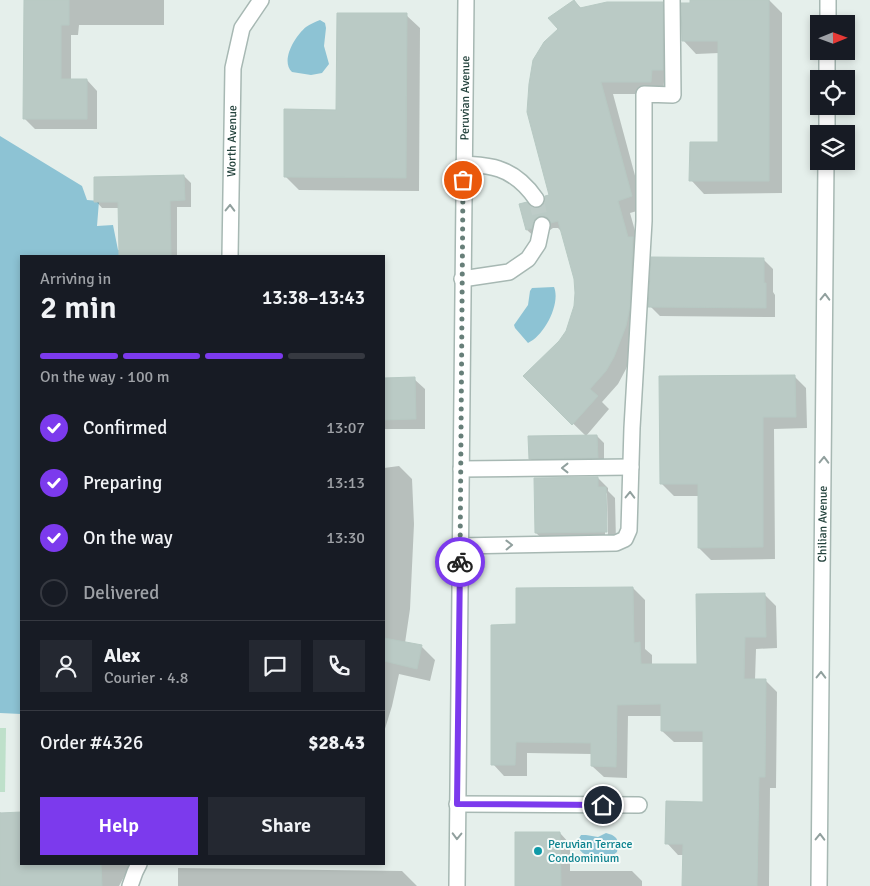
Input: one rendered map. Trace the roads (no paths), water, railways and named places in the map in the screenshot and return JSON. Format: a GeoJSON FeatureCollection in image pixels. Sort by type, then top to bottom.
{"type":"FeatureCollection","features":[{"type":"Feature","properties":{"kind":"street","name":"Worth Avenue"},"geometry":{"type":"LineString","coordinates":[[230,255],[233,68],[242,28],[261,0]]}},
{"type":"Feature","properties":{"kind":"street","name":"Peruvian Avenue"},"geometry":{"type":"LineString","coordinates":[[457,886],[466,0]]}},
{"type":"Feature","properties":{"kind":"street"},"geometry":{"type":"LineString","coordinates":[[460,546],[616,543],[625,539],[629,530],[632,428],[644,221],[644,94],[673,95],[672,0]]}},
{"type":"Feature","properties":{"kind":"street"},"geometry":{"type":"LineString","coordinates":[[828,0],[828,15]]}},
{"type":"Feature","properties":{"kind":"street"},"geometry":{"type":"LineString","coordinates":[[463,164],[498,168],[513,176],[529,189],[536,199]]}},
{"type":"Feature","properties":{"kind":"street","name":"Chilian Avenue"},"geometry":{"type":"LineString","coordinates":[[819,886],[826,170]]}},
{"type":"Feature","properties":{"kind":"street"},"geometry":{"type":"LineString","coordinates":[[462,279],[509,272],[528,259],[538,244],[542,225]]}},
{"type":"Feature","properties":{"kind":"street"},"geometry":{"type":"LineString","coordinates":[[461,469],[631,467]]}},
{"type":"Feature","properties":{"kind":"street"},"geometry":{"type":"LineString","coordinates":[[457,804],[639,805]]}},
{"type":"Feature","properties":{"kind":"street"},"geometry":{"type":"LineString","coordinates":[[130,886],[138,865]]}},
{"type":"Feature","properties":{"kind":"water"},"geometry":{"type":"Polygon","coordinates":[[[320,20],[325,23],[324,46],[329,64],[322,73],[311,75],[292,72],[289,67],[288,55],[297,36],[306,27],[320,20]]]}},
{"type":"Feature","properties":{"kind":"water"},"geometry":{"type":"Polygon","coordinates":[[[0,136],[82,186],[87,200],[99,201],[97,226],[113,225],[118,250],[145,253],[145,255],[20,255],[20,714],[0,713],[0,136]]]}},
{"type":"Feature","properties":{"kind":"water"},"geometry":{"type":"Polygon","coordinates":[[[554,287],[556,294],[555,302],[550,319],[540,334],[528,343],[514,325],[528,305],[532,288],[554,287]]]}},
{"type":"Feature","properties":{"kind":"water"},"geometry":{"type":"Polygon","coordinates":[[[606,833],[617,839],[617,852],[607,858],[595,858],[580,851],[578,841],[581,835],[598,837],[606,833]]]}},
{"type":"Feature","properties":{"kind":"tunnel"},"geometry":{"type":"LineString","coordinates":[[536,199],[542,225]]}},
{"type":"Feature","properties":{"kind":"place","name":"Peruvian Terrace Condominium"},"geometry":{"type":"Point","coordinates":[538,851]}}]}
